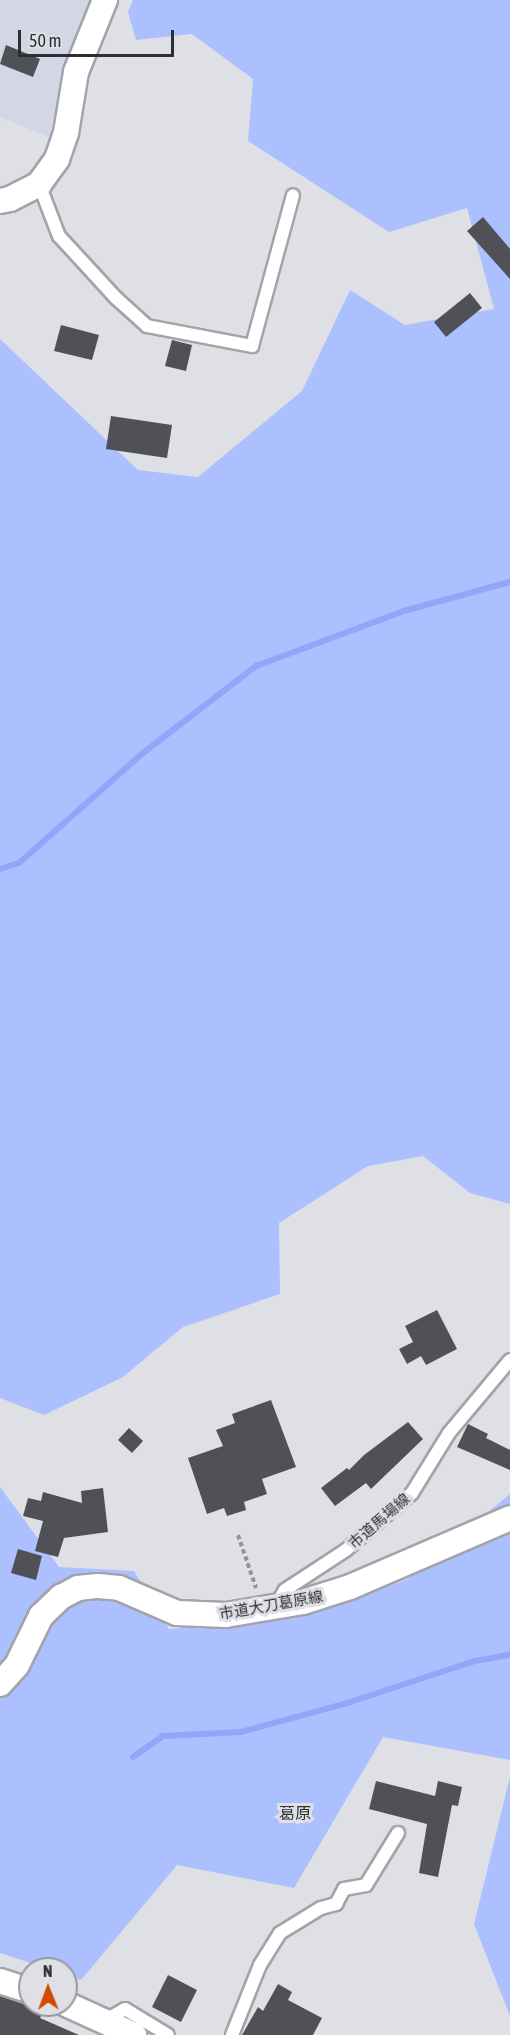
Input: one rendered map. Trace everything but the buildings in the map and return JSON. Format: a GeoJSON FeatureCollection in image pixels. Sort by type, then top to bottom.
{"type":"FeatureCollection","features":[{"type":"Feature","properties":{"kind":"street"},"geometry":{"type":"LineString","coordinates":[[0,201],[10,200],[39,184],[57,159],[66,133],[76,72],[105,0]]}},
{"type":"Feature","properties":{"kind":"street","name":"市道大刀葛原線"},"geometry":{"type":"LineString","coordinates":[[0,1684],[17,1665],[41,1616],[61,1597],[78,1588],[98,1586],[119,1588],[177,1613],[200,1616],[270,1608],[303,1602],[350,1587],[510,1518]]}},
{"type":"Feature","properties":{"kind":"street"},"geometry":{"type":"LineString","coordinates":[[0,1981],[18,1987]]}},
{"type":"Feature","properties":{"kind":"street"},"geometry":{"type":"LineString","coordinates":[[78,2009],[134,2035]]}},
{"type":"Feature","properties":{"kind":"lane"},"geometry":{"type":"LineString","coordinates":[[39,184],[59,236],[116,298],[147,326],[252,346],[293,195]]}},
{"type":"Feature","properties":{"kind":"lane","name":"市道馬場線"},"geometry":{"type":"LineString","coordinates":[[270,1608],[285,1590],[346,1550],[412,1493],[449,1433],[510,1360]]}},
{"type":"Feature","properties":{"kind":"lane"},"geometry":{"type":"LineString","coordinates":[[232,2035],[260,1965],[280,1933],[321,1908],[336,1904],[344,1889],[366,1885],[398,1833]]}},
{"type":"Feature","properties":{"kind":"lane"},"geometry":{"type":"LineString","coordinates":[[106,2020],[125,2009],[168,2035]]}},
{"type":"Feature","properties":{"kind":"path"},"geometry":{"type":"LineString","coordinates":[[238,1535],[270,1608]]}},
{"type":"Feature","properties":{"kind":"shaded area"},"geometry":{"type":"Polygon","coordinates":[[[0,0],[99,0],[70,56],[51,138],[0,117],[0,0]]]}},
{"type":"Feature","properties":{"kind":"shaded area"},"geometry":{"type":"Polygon","coordinates":[[[133,0],[510,0],[510,1204],[470,1193],[423,1156],[368,1166],[279,1223],[280,1294],[183,1327],[123,1377],[44,1415],[0,1398],[0,339],[138,470],[198,477],[302,391],[350,290],[405,325],[494,309],[467,208],[389,232],[248,141],[253,79],[192,34],[136,40],[128,12],[133,0]]]}},
{"type":"Feature","properties":{"kind":"shaded area"},"geometry":{"type":"Polygon","coordinates":[[[0,1487],[59,1567],[134,1571],[169,1629],[294,1618],[406,1580],[510,1494],[510,1760],[383,1737],[294,1888],[177,1865],[81,1980],[78,1979],[78,1957],[18,1957],[18,1959],[0,1953],[0,1487]]]}},
{"type":"Feature","properties":{"kind":"shaded area"},"geometry":{"type":"Polygon","coordinates":[[[510,1777],[510,2016],[474,1924],[510,1777]]]}},
{"type":"Feature","properties":{"kind":"waterway"},"geometry":{"type":"LineString","coordinates":[[0,869],[19,863],[143,753],[256,666],[404,611],[510,582]]}},
{"type":"Feature","properties":{"kind":"waterway"},"geometry":{"type":"LineString","coordinates":[[133,1757],[163,1736],[241,1732],[344,1704],[475,1661],[510,1655]]}},
{"type":"Feature","properties":{"kind":"district","name":"葛原"},"geometry":{"type":"Point","coordinates":[295,1813]}}]}
